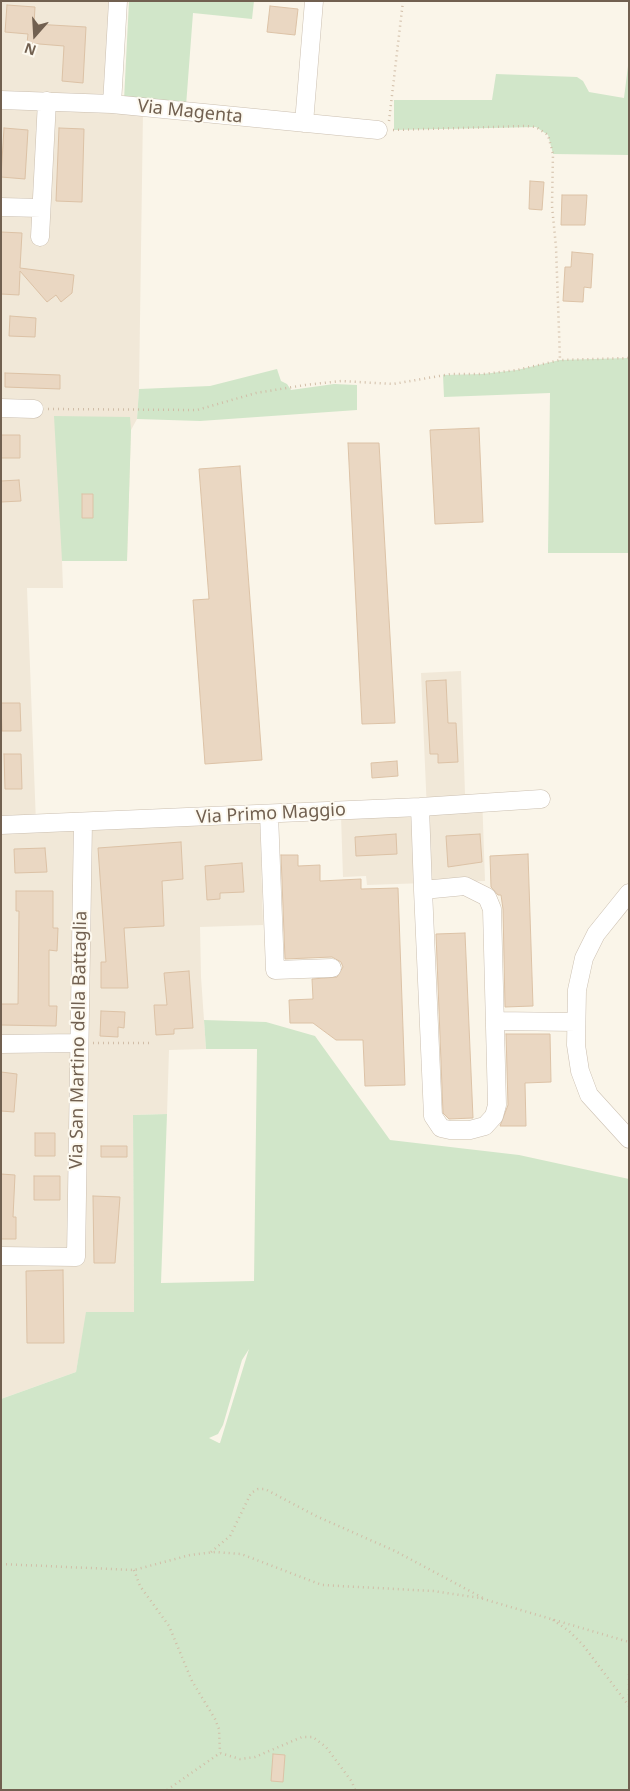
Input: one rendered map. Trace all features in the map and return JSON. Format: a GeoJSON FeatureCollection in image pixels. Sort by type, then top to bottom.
{"type":"FeatureCollection","features":[{"type":"Feature","properties":{"kind":"street"},"geometry":{"type":"LineString","coordinates":[[112,104],[118,1]]}},
{"type":"Feature","properties":{"kind":"street"},"geometry":{"type":"LineString","coordinates":[[304,123],[314,1]]}},
{"type":"Feature","properties":{"kind":"street","name":"Via Magenta"},"geometry":{"type":"LineString","coordinates":[[1,100],[112,104],[378,130]]}},
{"type":"Feature","properties":{"kind":"street"},"geometry":{"type":"LineString","coordinates":[[40,236],[47,101]]}},
{"type":"Feature","properties":{"kind":"street"},"geometry":{"type":"LineString","coordinates":[[1,207],[41,208]]}},
{"type":"Feature","properties":{"kind":"street"},"geometry":{"type":"LineString","coordinates":[[1,408],[34,409]]}},
{"type":"Feature","properties":{"kind":"street","name":"Via Primo Maggio"},"geometry":{"type":"LineString","coordinates":[[1,825],[420,807],[541,799]]}},
{"type":"Feature","properties":{"kind":"street"},"geometry":{"type":"LineString","coordinates":[[420,807],[423,890],[433,1116],[441,1128],[470,1130],[485,1126],[494,1116],[497,1105],[492,909],[487,897],[465,886],[423,890]]}},
{"type":"Feature","properties":{"kind":"street"},"geometry":{"type":"LineString","coordinates":[[268,814],[275,970],[332,968]]}},
{"type":"Feature","properties":{"kind":"street","name":"Via San Martino della Battaglia"},"geometry":{"type":"LineString","coordinates":[[1,1256],[76,1257],[83,822]]}},
{"type":"Feature","properties":{"kind":"street"},"geometry":{"type":"LineString","coordinates":[[629,893],[596,934],[584,958],[577,990],[576,1022],[576,1045],[580,1071],[589,1095],[629,1140]]}},
{"type":"Feature","properties":{"kind":"street"},"geometry":{"type":"LineString","coordinates":[[495,1021],[576,1022]]}},
{"type":"Feature","properties":{"kind":"street"},"geometry":{"type":"LineString","coordinates":[[1,1044],[78,1043]]}},
{"type":"Feature","properties":{"kind":"path"},"geometry":{"type":"LineString","coordinates":[[403,1],[388,130],[525,126],[536,127],[548,135],[553,154],[552,206],[556,247],[560,360]]}},
{"type":"Feature","properties":{"kind":"path"},"geometry":{"type":"LineString","coordinates":[[34,409],[197,410],[256,393],[306,385],[341,381],[393,384],[451,374],[483,374],[517,370],[560,360],[629,358]]}},
{"type":"Feature","properties":{"kind":"path"},"geometry":{"type":"LineString","coordinates":[[78,1043],[149,1043]]}},
{"type":"Feature","properties":{"kind":"path"},"geometry":{"type":"LineString","coordinates":[[209,1553],[230,1536],[251,1493],[258,1489],[265,1489],[316,1516],[395,1551],[486,1600]]}},
{"type":"Feature","properties":{"kind":"path"},"geometry":{"type":"LineString","coordinates":[[1,1564],[134,1570],[169,1559],[209,1553],[241,1554],[322,1585],[433,1591],[486,1600],[629,1642]]}},
{"type":"Feature","properties":{"kind":"path"},"geometry":{"type":"LineString","coordinates":[[134,1570],[140,1586],[169,1626],[192,1681],[215,1719],[219,1729],[220,1753]]}},
{"type":"Feature","properties":{"kind":"path"},"geometry":{"type":"LineString","coordinates":[[550,1618],[569,1631],[583,1645],[629,1706]]}},
{"type":"Feature","properties":{"kind":"path"},"geometry":{"type":"LineString","coordinates":[[629,1674],[629,1697]]}},
{"type":"Feature","properties":{"kind":"path"},"geometry":{"type":"LineString","coordinates":[[220,1753],[240,1759],[255,1757],[302,1737],[313,1737],[326,1747],[352,1782],[355,1790]]}},
{"type":"Feature","properties":{"kind":"path"},"geometry":{"type":"LineString","coordinates":[[167,1790],[220,1753]]}},
{"type":"Feature","properties":{"kind":"shaded area"},"geometry":{"type":"Polygon","coordinates":[[[1,1],[118,1],[112,104],[143,111],[139,389],[137,419],[131,430],[127,561],[62,561],[63,588],[27,588],[36,823],[260,820],[263,925],[200,927],[206,1049],[169,1050],[167,1114],[133,1115],[134,1312],[87,1312],[76,1372],[1,1399],[1,1]]]}},
{"type":"Feature","properties":{"kind":"shaded area"},"geometry":{"type":"Polygon","coordinates":[[[461,671],[465,794],[482,794],[485,881],[367,885],[366,876],[343,877],[341,816],[427,812],[421,673],[461,671]]]}},
{"type":"Feature","properties":{"kind":"green space"},"geometry":{"type":"Polygon","coordinates":[[[129,1],[254,1],[252,19],[193,13],[186,106],[124,100],[129,1]]]}},
{"type":"Feature","properties":{"kind":"green space"},"geometry":{"type":"Polygon","coordinates":[[[629,58],[629,155],[553,154],[548,135],[536,127],[394,130],[394,100],[492,100],[496,74],[577,77],[583,81],[589,92],[624,98],[629,58]]]}},
{"type":"Feature","properties":{"kind":"green space"},"geometry":{"type":"Polygon","coordinates":[[[629,358],[629,553],[548,553],[550,393],[444,397],[443,375],[483,374],[517,370],[560,360],[629,358]]]}},
{"type":"Feature","properties":{"kind":"green space"},"geometry":{"type":"Polygon","coordinates":[[[277,369],[281,381],[287,384],[291,390],[334,384],[357,385],[357,410],[200,421],[137,419],[139,389],[210,386],[277,369]]]}},
{"type":"Feature","properties":{"kind":"green space"},"geometry":{"type":"Polygon","coordinates":[[[54,416],[130,417],[127,561],[62,561],[54,416]]]}},
{"type":"Feature","properties":{"kind":"green space"},"geometry":{"type":"Polygon","coordinates":[[[204,1020],[266,1022],[315,1036],[390,1140],[519,1155],[629,1179],[629,1790],[1,1790],[1,1399],[76,1372],[86,1312],[134,1312],[133,1115],[167,1114],[161,1283],[254,1281],[257,1049],[206,1049],[204,1020]],[[249,1349],[242,1360],[223,1425],[218,1434],[209,1438],[220,1443],[249,1349]]]}},
{"type":"Feature","properties":{"kind":"building"},"geometry":{"type":"Polygon","coordinates":[[[7,5],[35,7],[34,24],[86,27],[83,83],[62,81],[64,46],[27,43],[28,34],[5,32],[7,5]]]}},
{"type":"Feature","properties":{"kind":"building"},"geometry":{"type":"Polygon","coordinates":[[[270,6],[298,9],[295,35],[267,32],[270,6]]]}},
{"type":"Feature","properties":{"kind":"building"},"geometry":{"type":"Polygon","coordinates":[[[4,128],[28,130],[25,179],[1,177],[4,128]]]}},
{"type":"Feature","properties":{"kind":"building"},"geometry":{"type":"Polygon","coordinates":[[[59,128],[84,129],[82,202],[56,201],[59,128]]]}},
{"type":"Feature","properties":{"kind":"building"},"geometry":{"type":"Polygon","coordinates":[[[530,181],[544,182],[542,210],[529,209],[530,181]]]}},
{"type":"Feature","properties":{"kind":"building"},"geometry":{"type":"Polygon","coordinates":[[[562,195],[587,195],[585,225],[561,225],[562,195]]]}},
{"type":"Feature","properties":{"kind":"building"},"geometry":{"type":"Polygon","coordinates":[[[1,232],[22,233],[20,268],[74,275],[72,293],[61,302],[56,295],[47,302],[20,271],[19,295],[1,294],[1,232]]]}},
{"type":"Feature","properties":{"kind":"building"},"geometry":{"type":"Polygon","coordinates":[[[572,252],[593,254],[591,288],[584,287],[583,302],[563,301],[565,267],[571,267],[572,252]]]}},
{"type":"Feature","properties":{"kind":"building"},"geometry":{"type":"Polygon","coordinates":[[[10,316],[36,318],[35,337],[9,336],[10,316]]]}},
{"type":"Feature","properties":{"kind":"building"},"geometry":{"type":"Polygon","coordinates":[[[5,373],[60,375],[60,389],[5,387],[5,373]]]}},
{"type":"Feature","properties":{"kind":"building"},"geometry":{"type":"Polygon","coordinates":[[[479,428],[483,522],[435,524],[430,430],[479,428]]]}},
{"type":"Feature","properties":{"kind":"building"},"geometry":{"type":"Polygon","coordinates":[[[1,435],[20,435],[20,458],[1,458],[1,435]]]}},
{"type":"Feature","properties":{"kind":"building"},"geometry":{"type":"Polygon","coordinates":[[[348,443],[379,443],[395,723],[362,724],[348,443]]]}},
{"type":"Feature","properties":{"kind":"building"},"geometry":{"type":"Polygon","coordinates":[[[240,466],[262,760],[205,764],[193,600],[209,599],[199,469],[240,466]]]}},
{"type":"Feature","properties":{"kind":"building"},"geometry":{"type":"Polygon","coordinates":[[[19,480],[21,501],[1,502],[1,481],[19,480]]]}},
{"type":"Feature","properties":{"kind":"building"},"geometry":{"type":"Polygon","coordinates":[[[82,494],[93,494],[93,518],[82,518],[82,494]]]}},
{"type":"Feature","properties":{"kind":"building"},"geometry":{"type":"Polygon","coordinates":[[[446,680],[448,723],[456,723],[458,762],[438,763],[438,754],[430,754],[426,681],[446,680]]]}},
{"type":"Feature","properties":{"kind":"building"},"geometry":{"type":"Polygon","coordinates":[[[1,703],[20,703],[21,731],[2,731],[1,703]]]}},
{"type":"Feature","properties":{"kind":"building"},"geometry":{"type":"Polygon","coordinates":[[[4,754],[21,754],[22,789],[5,789],[4,754]]]}},
{"type":"Feature","properties":{"kind":"building"},"geometry":{"type":"Polygon","coordinates":[[[397,761],[398,776],[372,778],[371,763],[397,761]]]}},
{"type":"Feature","properties":{"kind":"building"},"geometry":{"type":"Polygon","coordinates":[[[396,834],[397,854],[356,856],[355,837],[396,834]]]}},
{"type":"Feature","properties":{"kind":"building"},"geometry":{"type":"Polygon","coordinates":[[[480,834],[482,862],[448,867],[446,836],[480,834]]]}},
{"type":"Feature","properties":{"kind":"building"},"geometry":{"type":"Polygon","coordinates":[[[181,842],[183,879],[162,881],[164,926],[124,928],[128,988],[101,988],[101,962],[106,962],[98,848],[181,842]]]}},
{"type":"Feature","properties":{"kind":"building"},"geometry":{"type":"Polygon","coordinates":[[[45,848],[47,872],[15,873],[14,849],[45,848]]]}},
{"type":"Feature","properties":{"kind":"building"},"geometry":{"type":"Polygon","coordinates":[[[528,854],[533,1006],[505,1007],[503,909],[501,895],[498,895],[491,887],[490,856],[528,854]]]}},
{"type":"Feature","properties":{"kind":"building"},"geometry":{"type":"Polygon","coordinates":[[[281,855],[298,855],[298,866],[320,865],[320,881],[361,879],[361,889],[398,888],[405,1085],[365,1086],[363,1040],[336,1040],[313,1023],[290,1023],[289,1000],[313,999],[312,979],[337,977],[343,967],[341,962],[332,957],[285,959],[281,855]]]}},
{"type":"Feature","properties":{"kind":"building"},"geometry":{"type":"Polygon","coordinates":[[[242,863],[244,892],[220,893],[220,899],[207,900],[205,866],[242,863]]]}},
{"type":"Feature","properties":{"kind":"building"},"geometry":{"type":"Polygon","coordinates":[[[16,891],[53,891],[53,928],[58,928],[57,951],[49,950],[49,1006],[57,1006],[56,1026],[1,1025],[1,1004],[18,1004],[19,911],[16,911],[16,891]]]}},
{"type":"Feature","properties":{"kind":"building"},"geometry":{"type":"Polygon","coordinates":[[[465,933],[473,1118],[449,1119],[443,1113],[436,934],[465,933]]]}},
{"type":"Feature","properties":{"kind":"building"},"geometry":{"type":"Polygon","coordinates":[[[189,971],[193,1028],[174,1029],[174,1034],[156,1035],[154,1005],[167,1005],[164,973],[189,971]]]}},
{"type":"Feature","properties":{"kind":"building"},"geometry":{"type":"Polygon","coordinates":[[[101,1011],[125,1012],[124,1028],[118,1027],[118,1037],[100,1036],[101,1011]]]}},
{"type":"Feature","properties":{"kind":"building"},"geometry":{"type":"Polygon","coordinates":[[[506,1034],[550,1034],[551,1082],[525,1083],[526,1126],[500,1126],[508,1105],[506,1034]]]}},
{"type":"Feature","properties":{"kind":"building"},"geometry":{"type":"Polygon","coordinates":[[[1,1072],[17,1074],[14,1112],[1,1111],[1,1072]]]}},
{"type":"Feature","properties":{"kind":"building"},"geometry":{"type":"Polygon","coordinates":[[[35,1133],[55,1133],[55,1156],[35,1156],[35,1133]]]}},
{"type":"Feature","properties":{"kind":"building"},"geometry":{"type":"Polygon","coordinates":[[[101,1146],[127,1146],[127,1157],[101,1157],[101,1146]]]}},
{"type":"Feature","properties":{"kind":"building"},"geometry":{"type":"Polygon","coordinates":[[[1,1174],[15,1175],[13,1217],[16,1217],[16,1239],[1,1239],[1,1174]]]}},
{"type":"Feature","properties":{"kind":"building"},"geometry":{"type":"Polygon","coordinates":[[[34,1176],[60,1176],[60,1200],[34,1200],[34,1176]]]}},
{"type":"Feature","properties":{"kind":"building"},"geometry":{"type":"Polygon","coordinates":[[[93,1196],[120,1197],[115,1263],[94,1263],[93,1196]]]}},
{"type":"Feature","properties":{"kind":"building"},"geometry":{"type":"Polygon","coordinates":[[[63,1270],[64,1343],[27,1343],[26,1271],[63,1270]]]}},
{"type":"Feature","properties":{"kind":"building"},"geometry":{"type":"Polygon","coordinates":[[[273,1754],[285,1755],[283,1782],[271,1781],[273,1754]]]}}]}
